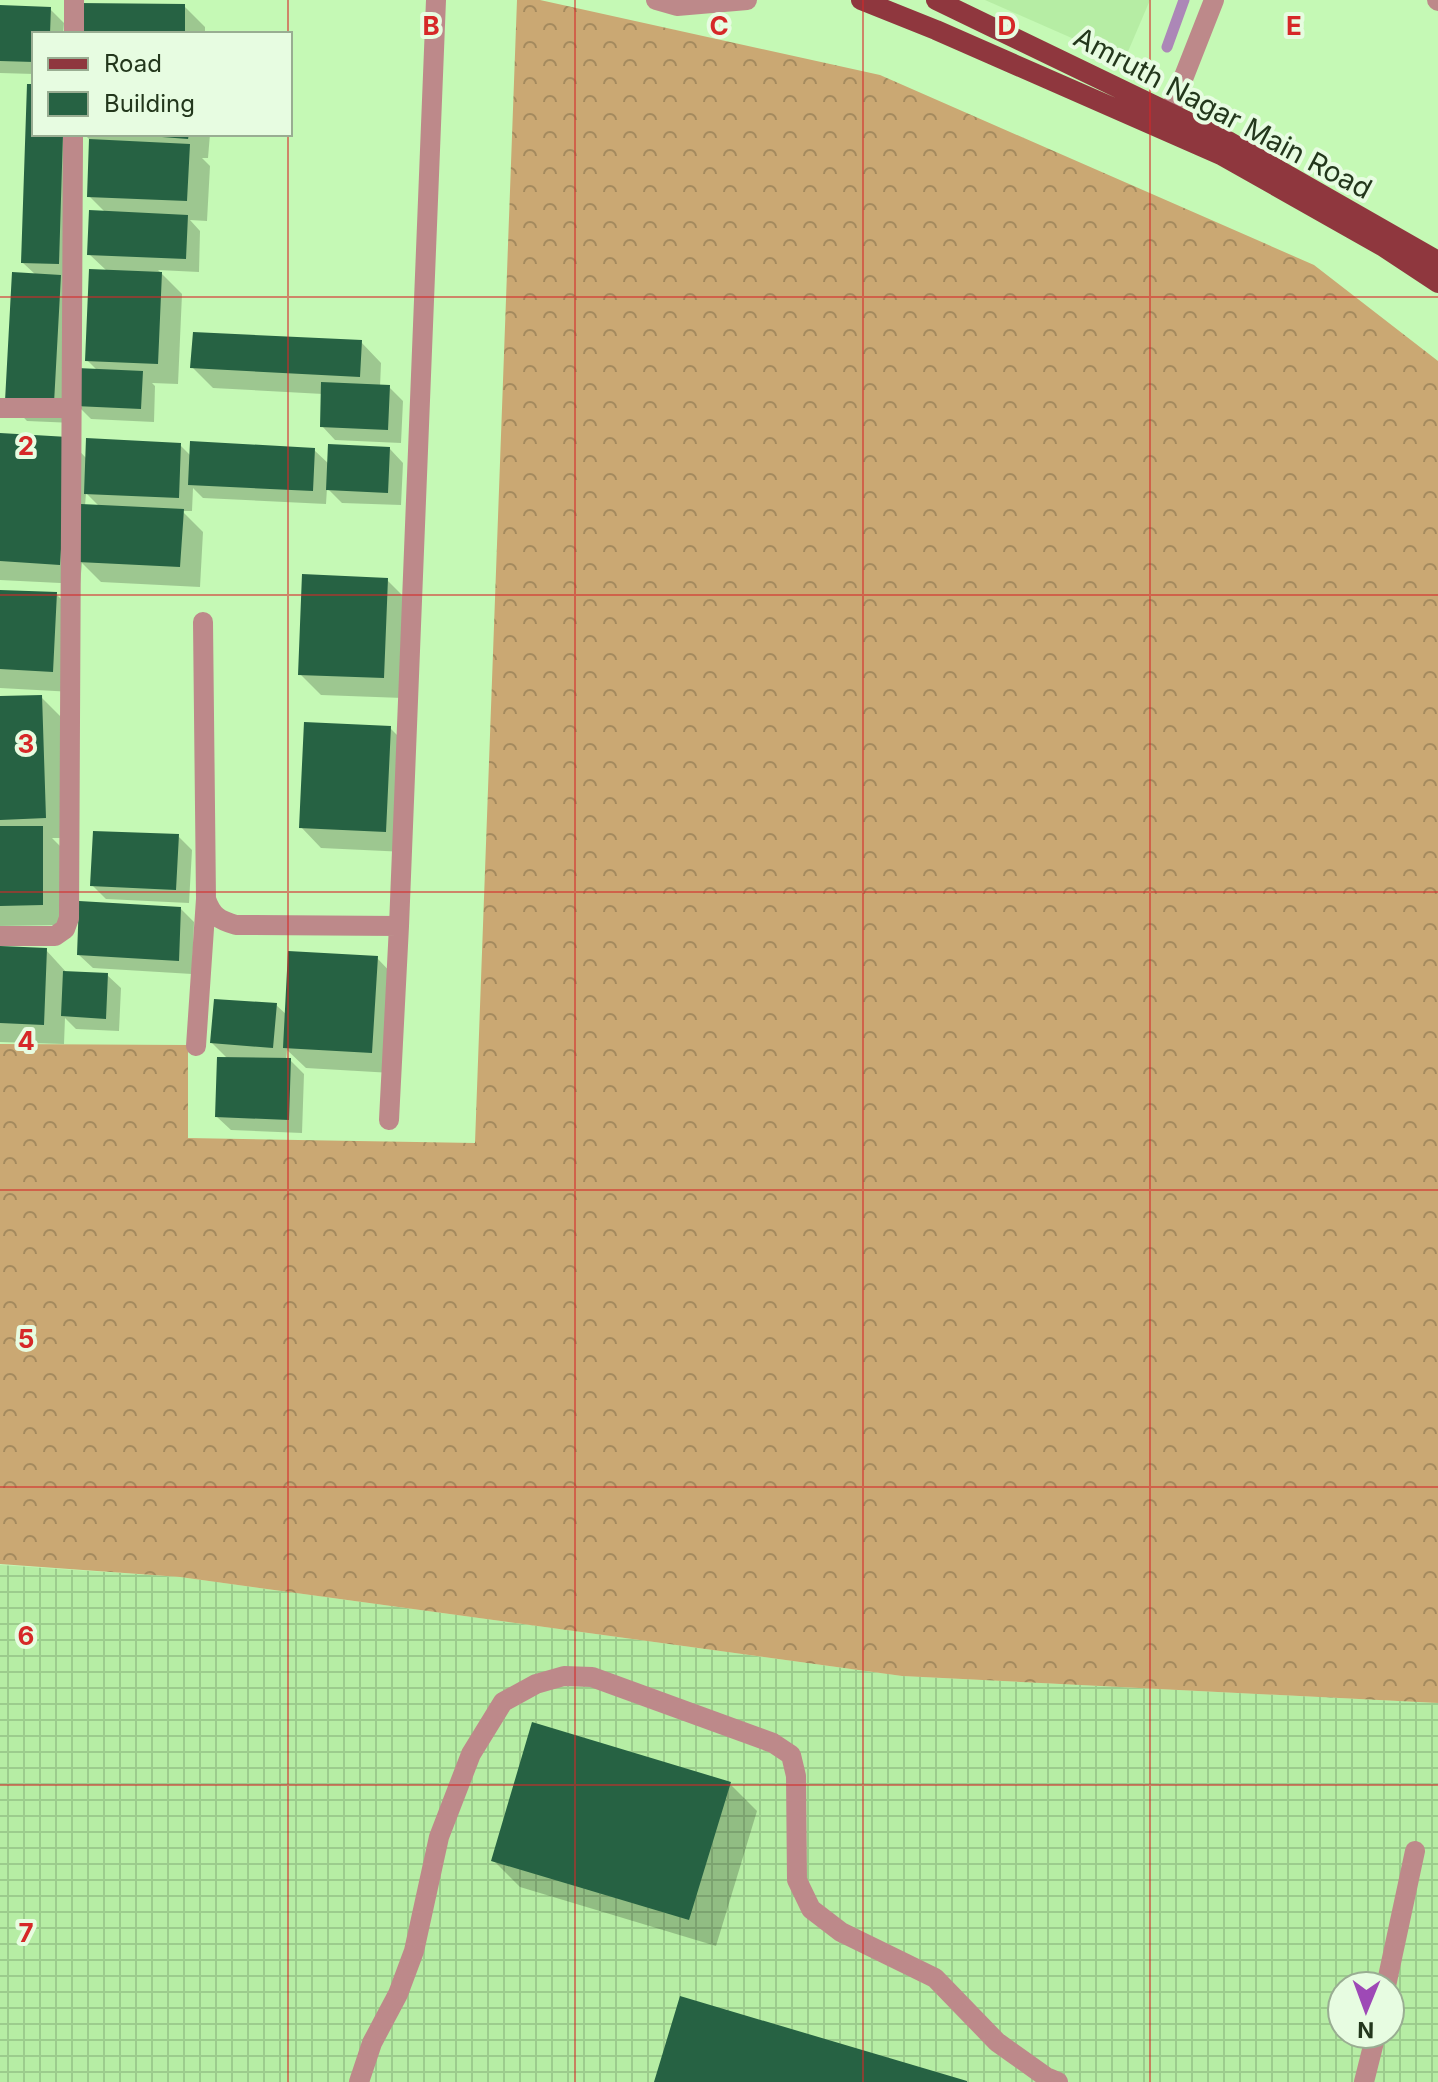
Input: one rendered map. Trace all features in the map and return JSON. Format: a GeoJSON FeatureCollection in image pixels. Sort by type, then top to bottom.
{"type":"FeatureCollection","features":[{"type":"Feature","properties":{"kind":"main road","name":"Amruth Nagar Main Road"},"geometry":{"type":"LineString","coordinates":[[861,0],[1221,155],[1382,246],[1438,283]]}},
{"type":"Feature","properties":{"kind":"main road","name":"Amruth Nagar Main Road"},"geometry":{"type":"LineString","coordinates":[[936,0],[1170,112],[1298,179],[1438,261]]}},
{"type":"Feature","properties":{"kind":"street"},"geometry":{"type":"LineString","coordinates":[[74,0],[74,32]]}},
{"type":"Feature","properties":{"kind":"street"},"geometry":{"type":"LineString","coordinates":[[389,1120],[436,0]]}},
{"type":"Feature","properties":{"kind":"street"},"geometry":{"type":"LineString","coordinates":[[656,0],[677,6],[747,0]]}},
{"type":"Feature","properties":{"kind":"street"},"geometry":{"type":"LineString","coordinates":[[1170,112],[1214,0]]}},
{"type":"Feature","properties":{"kind":"street"},"geometry":{"type":"LineString","coordinates":[[0,936],[55,936],[65,929],[69,918],[73,136]]}},
{"type":"Feature","properties":{"kind":"street"},"geometry":{"type":"LineString","coordinates":[[0,408],[72,408]]}},
{"type":"Feature","properties":{"kind":"street"},"geometry":{"type":"LineString","coordinates":[[196,1046],[206,899],[203,622]]}},
{"type":"Feature","properties":{"kind":"street"},"geometry":{"type":"LineString","coordinates":[[206,899],[215,918],[236,925],[399,926]]}},
{"type":"Feature","properties":{"kind":"street"},"geometry":{"type":"LineString","coordinates":[[359,2082],[372,2043],[398,1994],[414,1951],[439,1837],[471,1754],[503,1702],[536,1684],[564,1676],[592,1677],[773,1743],[791,1755],[796,1776],[797,1880],[811,1909],[841,1932],[935,1978],[997,2042],[1058,2082]]}},
{"type":"Feature","properties":{"kind":"street"},"geometry":{"type":"LineString","coordinates":[[1389,1970],[1415,1851]]}},
{"type":"Feature","properties":{"kind":"street"},"geometry":{"type":"LineString","coordinates":[[1364,2082],[1372,2050]]}},
{"type":"Feature","properties":{"kind":"shaded area"},"geometry":{"type":"Polygon","coordinates":[[[985,0],[1150,0],[1124,61],[985,0]]]}},
{"type":"Feature","properties":{"kind":"shaded area"},"geometry":{"type":"Polygon","coordinates":[[[0,1565],[180,1577],[902,1676],[1438,1703],[1438,2082],[0,2082],[0,1565]]]}},
{"type":"Feature","properties":{"kind":"green space"},"geometry":{"type":"Polygon","coordinates":[[[517,0],[540,0],[880,75],[1314,265],[1438,361],[1438,1703],[902,1676],[180,1577],[0,1564],[0,1044],[188,1045],[188,1138],[475,1143],[517,0]]]}},
{"type":"Feature","properties":{"kind":"building"},"geometry":{"type":"Polygon","coordinates":[[[77,3],[185,4],[185,32],[77,32],[77,3]]]}},
{"type":"Feature","properties":{"kind":"building"},"geometry":{"type":"Polygon","coordinates":[[[0,5],[51,7],[50,32],[32,32],[32,62],[0,61],[0,5]]]}},
{"type":"Feature","properties":{"kind":"building"},"geometry":{"type":"Polygon","coordinates":[[[27,84],[32,84],[32,136],[63,136],[59,264],[21,263],[27,84]]]}},
{"type":"Feature","properties":{"kind":"building"},"geometry":{"type":"Polygon","coordinates":[[[149,136],[189,136],[188,139],[149,136]]]}},
{"type":"Feature","properties":{"kind":"building"},"geometry":{"type":"Polygon","coordinates":[[[89,139],[190,144],[187,201],[87,197],[89,139]]]}},
{"type":"Feature","properties":{"kind":"building"},"geometry":{"type":"Polygon","coordinates":[[[89,210],[188,215],[186,259],[87,255],[89,210]]]}},
{"type":"Feature","properties":{"kind":"building"},"geometry":{"type":"Polygon","coordinates":[[[89,269],[162,272],[158,364],[85,361],[89,269]]]}},
{"type":"Feature","properties":{"kind":"building"},"geometry":{"type":"Polygon","coordinates":[[[12,272],[61,275],[54,403],[5,401],[12,272]]]}},
{"type":"Feature","properties":{"kind":"building"},"geometry":{"type":"Polygon","coordinates":[[[193,332],[362,340],[360,377],[190,368],[193,332]]]}},
{"type":"Feature","properties":{"kind":"building"},"geometry":{"type":"Polygon","coordinates":[[[77,368],[143,371],[141,409],[75,406],[77,368]]]}},
{"type":"Feature","properties":{"kind":"building"},"geometry":{"type":"Polygon","coordinates":[[[321,382],[390,385],[388,430],[320,427],[321,382]]]}},
{"type":"Feature","properties":{"kind":"building"},"geometry":{"type":"Polygon","coordinates":[[[0,433],[68,437],[60,565],[0,561],[0,433]]]}},
{"type":"Feature","properties":{"kind":"building"},"geometry":{"type":"Polygon","coordinates":[[[86,438],[181,443],[179,498],[84,494],[86,438]]]}},
{"type":"Feature","properties":{"kind":"building"},"geometry":{"type":"Polygon","coordinates":[[[190,441],[315,448],[313,491],[188,485],[190,441]]]}},
{"type":"Feature","properties":{"kind":"building"},"geometry":{"type":"Polygon","coordinates":[[[328,444],[390,447],[388,493],[326,490],[328,444]]]}},
{"type":"Feature","properties":{"kind":"building"},"geometry":{"type":"Polygon","coordinates":[[[81,504],[184,509],[180,567],[78,562],[81,504]]]}},
{"type":"Feature","properties":{"kind":"building"},"geometry":{"type":"Polygon","coordinates":[[[302,574],[388,578],[384,678],[298,675],[302,574]]]}},
{"type":"Feature","properties":{"kind":"building"},"geometry":{"type":"Polygon","coordinates":[[[0,590],[57,592],[53,672],[0,669],[0,590]]]}},
{"type":"Feature","properties":{"kind":"building"},"geometry":{"type":"Polygon","coordinates":[[[42,695],[46,818],[0,820],[0,696],[42,695]]]}},
{"type":"Feature","properties":{"kind":"building"},"geometry":{"type":"Polygon","coordinates":[[[304,722],[391,726],[386,832],[299,828],[304,722]]]}},
{"type":"Feature","properties":{"kind":"building"},"geometry":{"type":"Polygon","coordinates":[[[0,826],[43,826],[43,905],[0,906],[0,826]]]}},
{"type":"Feature","properties":{"kind":"building"},"geometry":{"type":"Polygon","coordinates":[[[93,831],[179,834],[176,890],[90,886],[93,831]]]}},
{"type":"Feature","properties":{"kind":"building"},"geometry":{"type":"Polygon","coordinates":[[[79,901],[181,907],[179,961],[77,955],[79,901]]]}},
{"type":"Feature","properties":{"kind":"building"},"geometry":{"type":"Polygon","coordinates":[[[0,946],[47,948],[44,1025],[0,1023],[0,946]]]}},
{"type":"Feature","properties":{"kind":"building"},"geometry":{"type":"Polygon","coordinates":[[[288,951],[378,956],[372,1053],[283,1048],[288,951]]]}},
{"type":"Feature","properties":{"kind":"building"},"geometry":{"type":"Polygon","coordinates":[[[63,971],[108,973],[106,1019],[61,1016],[63,971]]]}},
{"type":"Feature","properties":{"kind":"building"},"geometry":{"type":"Polygon","coordinates":[[[214,999],[277,1003],[273,1048],[210,1043],[214,999]]]}},
{"type":"Feature","properties":{"kind":"building"},"geometry":{"type":"Polygon","coordinates":[[[217,1057],[291,1058],[289,1120],[215,1117],[217,1057]]]}},
{"type":"Feature","properties":{"kind":"building"},"geometry":{"type":"Polygon","coordinates":[[[532,1722],[731,1782],[689,1920],[491,1861],[532,1722]]]}},
{"type":"Feature","properties":{"kind":"building"},"geometry":{"type":"Polygon","coordinates":[[[680,1996],[967,2081],[967,2082],[654,2082],[680,1996]]]}},
{"type":"Feature","properties":{"kind":"waterway"},"geometry":{"type":"LineString","coordinates":[[1167,47],[1184,0]]}}]}
